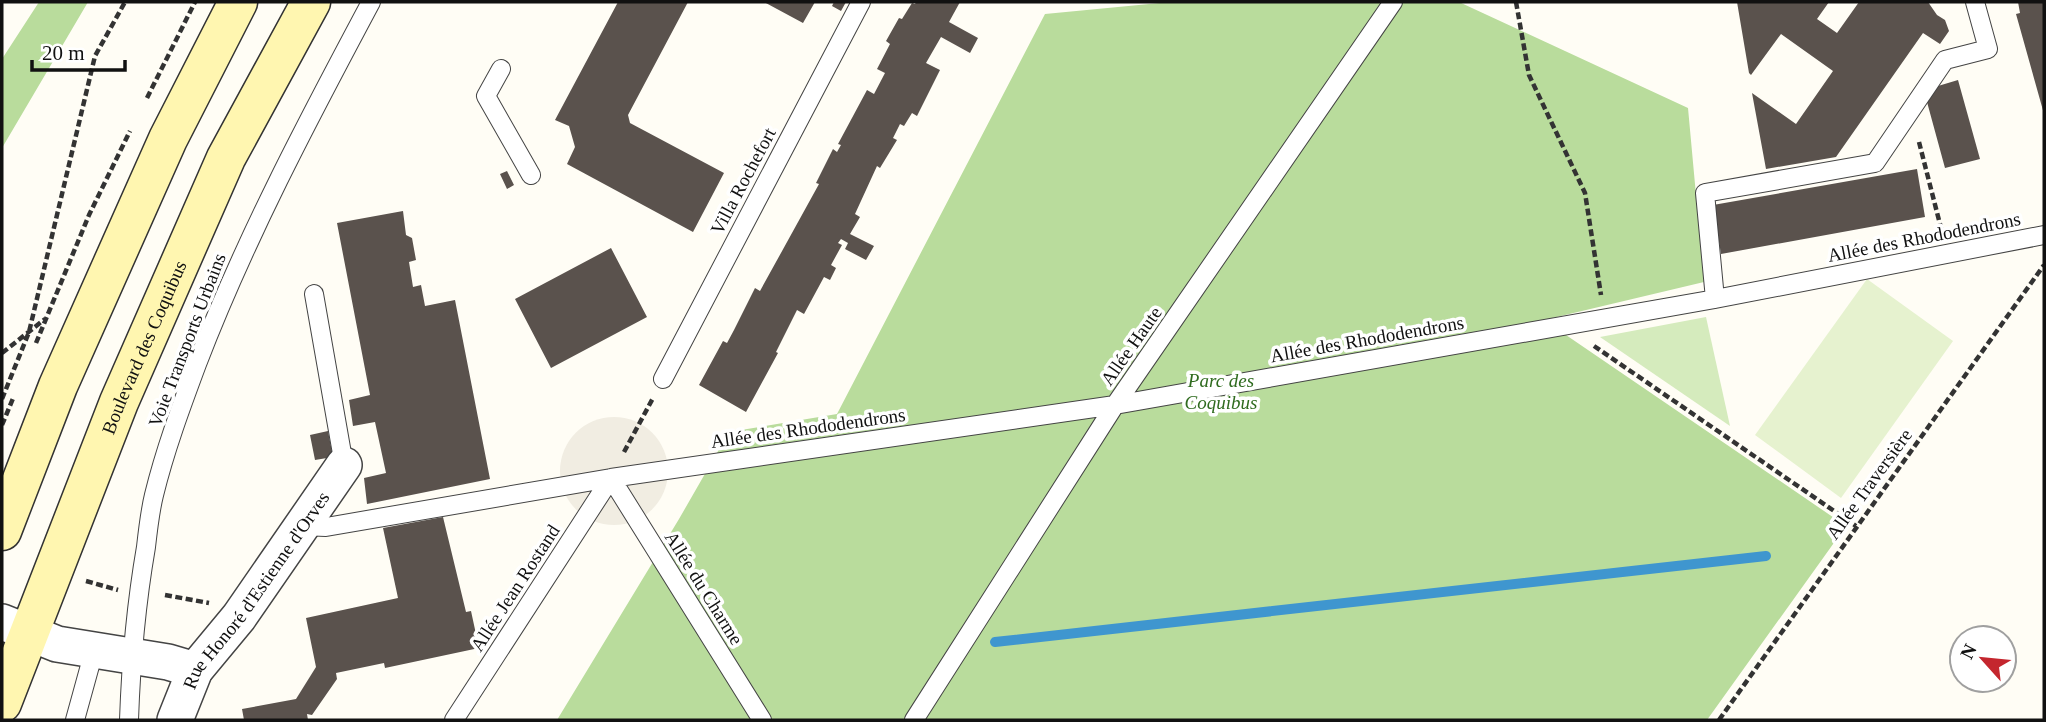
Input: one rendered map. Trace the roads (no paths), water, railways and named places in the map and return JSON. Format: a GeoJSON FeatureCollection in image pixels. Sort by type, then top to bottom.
{"type":"FeatureCollection","features":[{"type":"Feature","properties":{"kind":"main road"},"geometry":{"type":"LineString","coordinates":[[2,531],[58,386],[168,139],[238,2]]}},
{"type":"Feature","properties":{"kind":"main road","name":"Boulevard des Coquibus"},"geometry":{"type":"LineString","coordinates":[[2,703],[15,627],[119,401],[226,158],[310,2]]}},
{"type":"Feature","properties":{"kind":"street","name":"Rue Honoré d'Estienne d'Orves"},"geometry":{"type":"LineString","coordinates":[[175,720],[195,670],[239,617],[344,465]]}},
{"type":"Feature","properties":{"kind":"street"},"geometry":{"type":"LineString","coordinates":[[15,627],[57,644],[168,662],[195,670]]}},
{"type":"Feature","properties":{"kind":"lane","name":"Voie Transports Urbains"},"geometry":{"type":"LineString","coordinates":[[129,720],[131,656],[154,495],[180,410],[214,320],[262,213],[371,2]]}},
{"type":"Feature","properties":{"kind":"lane","name":"Villa Rochefort"},"geometry":{"type":"LineString","coordinates":[[663,379],[861,2]]}},
{"type":"Feature","properties":{"kind":"lane","name":"Allée Haute"},"geometry":{"type":"LineString","coordinates":[[914,720],[1115,405],[1393,2]]}},
{"type":"Feature","properties":{"kind":"lane"},"geometry":{"type":"LineString","coordinates":[[1715,299],[1705,193],[1875,163],[1945,60],[1988,48],[1975,2]]}},
{"type":"Feature","properties":{"kind":"lane"},"geometry":{"type":"LineString","coordinates":[[501,69],[486,96],[531,175]]}},
{"type":"Feature","properties":{"kind":"lane","name":"Allée des Rhododendrons"},"geometry":{"type":"LineString","coordinates":[[302,526],[326,527],[611,478],[1115,405],[1715,299],[2044,235]]}},
{"type":"Feature","properties":{"kind":"lane"},"geometry":{"type":"LineString","coordinates":[[314,294],[344,465]]}},
{"type":"Feature","properties":{"kind":"lane","name":"Allée Jean Rostand"},"geometry":{"type":"LineString","coordinates":[[454,720],[611,478]]}},
{"type":"Feature","properties":{"kind":"lane","name":"Allée du Charme"},"geometry":{"type":"LineString","coordinates":[[611,478],[762,720]]}},
{"type":"Feature","properties":{"kind":"lane"},"geometry":{"type":"LineString","coordinates":[[75,720],[94,651]]}},
{"type":"Feature","properties":{"kind":"waterway"},"geometry":{"type":"LineString","coordinates":[[995,642],[1766,556]]}},
{"type":"Feature","properties":{"kind":"park label","name":"Parc des Coquibus"},"geometry":{"type":"Point","coordinates":[1221,391]}}]}
